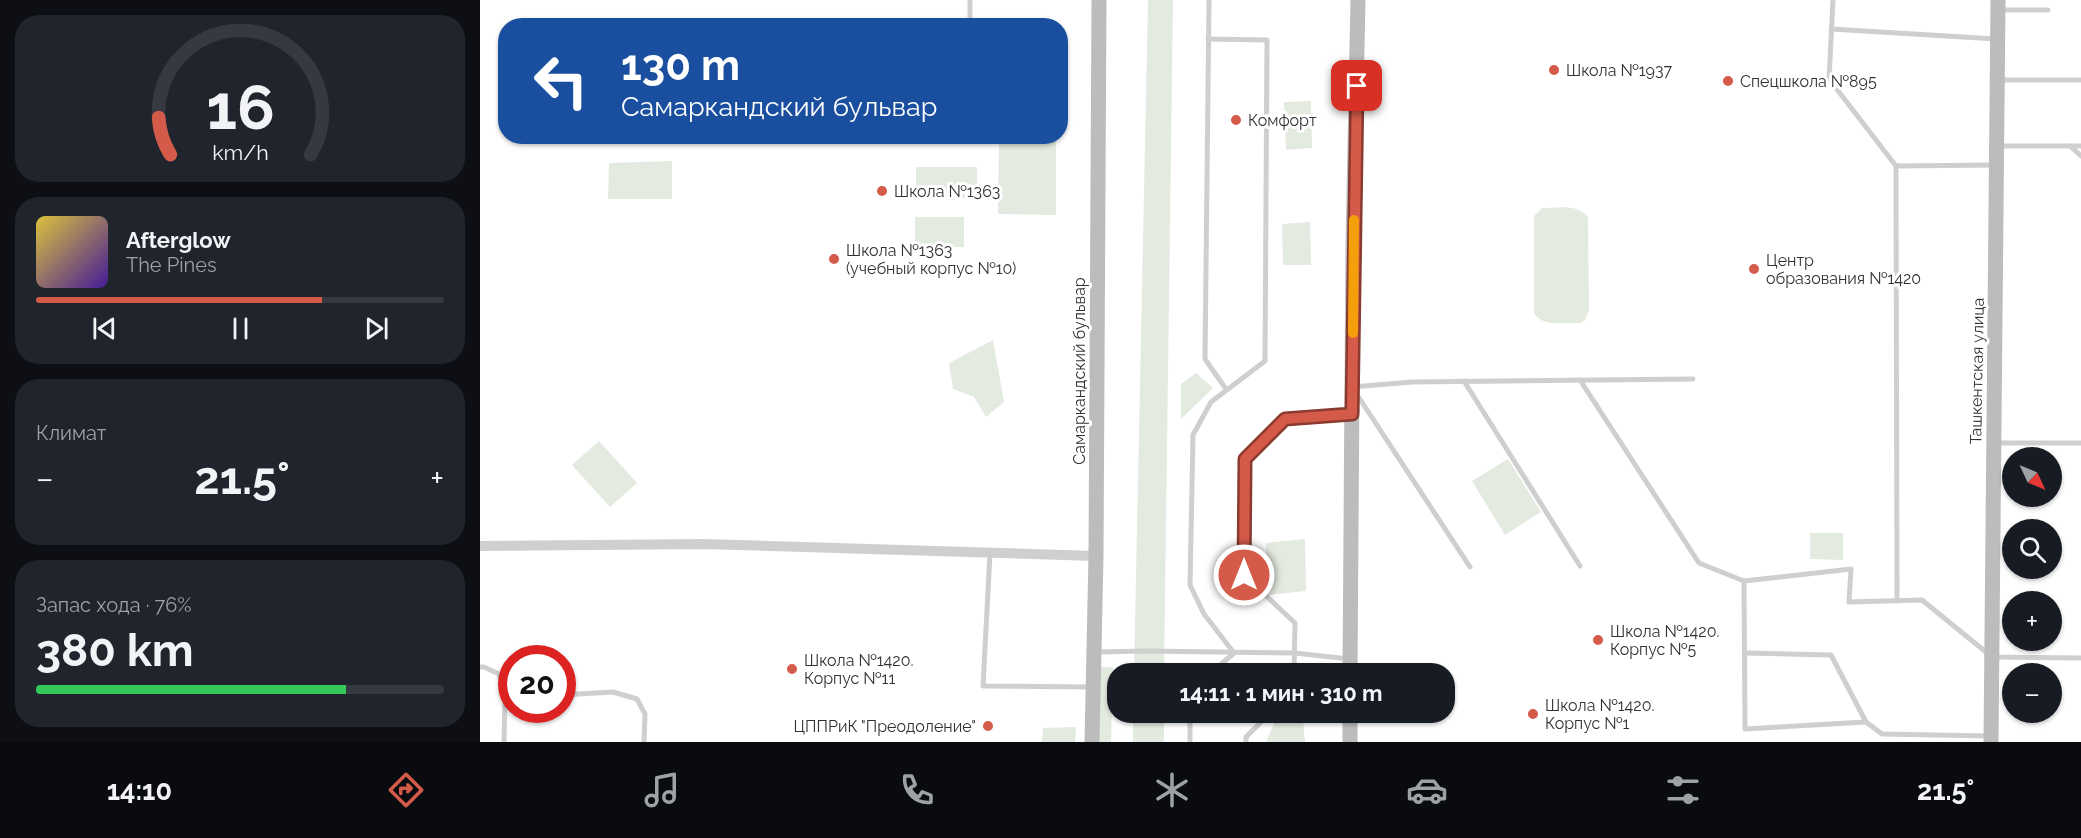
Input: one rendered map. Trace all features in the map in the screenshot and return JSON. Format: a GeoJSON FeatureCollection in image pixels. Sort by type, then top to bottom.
{"type":"FeatureCollection","features":[{"type":"Feature","properties":{"kind":"street","name":"Самаркандский бульвар"},"geometry":{"type":"LineString","coordinates":[[1092,742],[1096,556],[1099,0]]}},
{"type":"Feature","properties":{"kind":"street"},"geometry":{"type":"LineString","coordinates":[[1350,663],[1358,0]]}},
{"type":"Feature","properties":{"kind":"street","name":"Ташкентская улица"},"geometry":{"type":"LineString","coordinates":[[1991,739],[1998,5]]}},
{"type":"Feature","properties":{"kind":"street"},"geometry":{"type":"LineString","coordinates":[[480,546],[703,544],[1096,556]]}},
{"type":"Feature","properties":{"kind":"street"},"geometry":{"type":"LineString","coordinates":[[1350,723],[1350,742]]}},
{"type":"Feature","properties":{"kind":"lane"},"geometry":{"type":"LineString","coordinates":[[970,0],[970,18]]}},
{"type":"Feature","properties":{"kind":"lane"},"geometry":{"type":"LineString","coordinates":[[1209,0],[1205,359],[1226,389]]}},
{"type":"Feature","properties":{"kind":"lane"},"geometry":{"type":"LineString","coordinates":[[1833,0],[1829,79],[1896,166],[1897,601]]}},
{"type":"Feature","properties":{"kind":"lane"},"geometry":{"type":"LineString","coordinates":[[1998,5],[2048,10]]}},
{"type":"Feature","properties":{"kind":"lane"},"geometry":{"type":"LineString","coordinates":[[1831,28],[1998,39]]}},
{"type":"Feature","properties":{"kind":"lane"},"geometry":{"type":"LineString","coordinates":[[1208,39],[1267,40],[1265,361],[1211,402],[1193,435],[1190,585],[1204,614],[1234,653]]}},
{"type":"Feature","properties":{"kind":"lane"},"geometry":{"type":"LineString","coordinates":[[1997,80],[2081,80]]}},
{"type":"Feature","properties":{"kind":"lane"},"geometry":{"type":"LineString","coordinates":[[1997,146],[2081,146]]}},
{"type":"Feature","properties":{"kind":"lane"},"geometry":{"type":"LineString","coordinates":[[2070,146],[2081,156]]}},
{"type":"Feature","properties":{"kind":"lane"},"geometry":{"type":"LineString","coordinates":[[1896,166],[1996,165]]}},
{"type":"Feature","properties":{"kind":"lane"},"geometry":{"type":"LineString","coordinates":[[1470,567],[1352,387],[1412,382],[1693,379]]}},
{"type":"Feature","properties":{"kind":"lane"},"geometry":{"type":"LineString","coordinates":[[1580,380],[1699,563],[1744,581],[1851,569],[1850,602],[1922,600],[1992,657],[2081,658]]}},
{"type":"Feature","properties":{"kind":"lane"},"geometry":{"type":"LineString","coordinates":[[1464,381],[1580,566]]}},
{"type":"Feature","properties":{"kind":"lane"},"geometry":{"type":"LineString","coordinates":[[1295,663],[1295,623],[1244,575],[1245,459],[1285,419],[1352,414]]}},
{"type":"Feature","properties":{"kind":"lane"},"geometry":{"type":"LineString","coordinates":[[1994,443],[2081,443]]}},
{"type":"Feature","properties":{"kind":"lane"},"geometry":{"type":"LineString","coordinates":[[990,553],[983,686],[1093,687]]}},
{"type":"Feature","properties":{"kind":"lane"},"geometry":{"type":"LineString","coordinates":[[1744,581],[1745,729],[1866,722]]}},
{"type":"Feature","properties":{"kind":"lane"},"geometry":{"type":"LineString","coordinates":[[1094,652],[1295,653],[1337,663]]}},
{"type":"Feature","properties":{"kind":"lane"},"geometry":{"type":"LineString","coordinates":[[1223,663],[1234,653]]}},
{"type":"Feature","properties":{"kind":"lane"},"geometry":{"type":"LineString","coordinates":[[1745,653],[1831,655],[1866,722],[1882,734],[1991,739]]}},
{"type":"Feature","properties":{"kind":"lane"},"geometry":{"type":"LineString","coordinates":[[480,667],[498,674]]}},
{"type":"Feature","properties":{"kind":"lane"},"geometry":{"type":"LineString","coordinates":[[576,694],[612,692],[637,699],[645,714],[644,742]]}},
{"type":"Feature","properties":{"kind":"lane"},"geometry":{"type":"LineString","coordinates":[[504,742],[506,723]]}},
{"type":"Feature","properties":{"kind":"lane"},"geometry":{"type":"LineString","coordinates":[[1190,723],[1190,742]]}},
{"type":"Feature","properties":{"kind":"lane"},"geometry":{"type":"LineString","coordinates":[[1246,742],[1246,737],[1260,723]]}},
{"type":"Feature","properties":{"kind":"lane"},"geometry":{"type":"LineString","coordinates":[[1882,734],[1882,742]]}},
{"type":"Feature","properties":{"kind":"shaded area"},"geometry":{"type":"Polygon","coordinates":[[[1148,0],[1173,0],[1164,663],[1134,663],[1148,0]]]}},
{"type":"Feature","properties":{"kind":"shaded area"},"geometry":{"type":"Polygon","coordinates":[[[1311,101],[1312,148],[1286,150],[1284,102],[1311,101]]]}},
{"type":"Feature","properties":{"kind":"shaded area"},"geometry":{"type":"Polygon","coordinates":[[[999,144],[1056,144],[1056,215],[998,214],[999,144]]]}},
{"type":"Feature","properties":{"kind":"shaded area"},"geometry":{"type":"Polygon","coordinates":[[[672,161],[672,199],[608,199],[609,163],[672,161]]]}},
{"type":"Feature","properties":{"kind":"shaded area"},"geometry":{"type":"Polygon","coordinates":[[[916,167],[977,167],[977,198],[916,198],[916,167]]]}},
{"type":"Feature","properties":{"kind":"shaded area"},"geometry":{"type":"Polygon","coordinates":[[[1542,208],[1573,208],[1588,217],[1589,310],[1585,320],[1580,323],[1543,321],[1534,313],[1534,216],[1542,208]]]}},
{"type":"Feature","properties":{"kind":"shaded area"},"geometry":{"type":"Polygon","coordinates":[[[915,217],[964,217],[964,247],[915,247],[915,217]]]}},
{"type":"Feature","properties":{"kind":"shaded area"},"geometry":{"type":"Polygon","coordinates":[[[1310,222],[1311,265],[1283,265],[1282,224],[1310,222]]]}},
{"type":"Feature","properties":{"kind":"shaded area"},"geometry":{"type":"Polygon","coordinates":[[[993,340],[1004,402],[986,417],[974,397],[953,389],[949,363],[993,340]]]}},
{"type":"Feature","properties":{"kind":"shaded area"},"geometry":{"type":"Polygon","coordinates":[[[1196,373],[1213,388],[1181,419],[1181,384],[1196,373]]]}},
{"type":"Feature","properties":{"kind":"shaded area"},"geometry":{"type":"Polygon","coordinates":[[[599,441],[637,483],[610,507],[572,465],[599,441]]]}},
{"type":"Feature","properties":{"kind":"shaded area"},"geometry":{"type":"Polygon","coordinates":[[[1508,459],[1541,512],[1505,535],[1472,481],[1508,459]]]}},
{"type":"Feature","properties":{"kind":"shaded area"},"geometry":{"type":"Polygon","coordinates":[[[1810,533],[1843,533],[1843,560],[1810,559],[1810,533]]]}},
{"type":"Feature","properties":{"kind":"shaded area"},"geometry":{"type":"Polygon","coordinates":[[[1305,539],[1306,591],[1268,595],[1266,543],[1305,539]]]}},
{"type":"Feature","properties":{"kind":"shaded area"},"geometry":{"type":"Polygon","coordinates":[[[1095,667],[1107,667],[1107,723],[1112,723],[1111,742],[1096,742],[1095,667]]]}},
{"type":"Feature","properties":{"kind":"shaded area"},"geometry":{"type":"Polygon","coordinates":[[[1133,723],[1164,723],[1164,742],[1133,742],[1133,723]]]}},
{"type":"Feature","properties":{"kind":"shaded area"},"geometry":{"type":"Polygon","coordinates":[[[1274,723],[1303,723],[1305,742],[1266,742],[1274,723]]]}},
{"type":"Feature","properties":{"kind":"shaded area"},"geometry":{"type":"Polygon","coordinates":[[[1076,727],[1075,742],[1042,742],[1043,728],[1076,727]]]}},
{"type":"Feature","properties":{"kind":"slow traffic"},"geometry":{"type":"LineString","coordinates":[[1353,333],[1354,220]]}},
{"type":"Feature","properties":{"kind":"place","name":"Школа №1937"},"geometry":{"type":"Point","coordinates":[1554,70]}},
{"type":"Feature","properties":{"kind":"place","name":"Спецшкола №895"},"geometry":{"type":"Point","coordinates":[1728,81]}},
{"type":"Feature","properties":{"kind":"place","name":"Комфорт"},"geometry":{"type":"Point","coordinates":[1236,120]}},
{"type":"Feature","properties":{"kind":"place","name":"Школа №1363"},"geometry":{"type":"Point","coordinates":[882,191]}},
{"type":"Feature","properties":{"kind":"place","name":"Школа №1363 (учебный корпус №10)"},"geometry":{"type":"Point","coordinates":[834,259]}},
{"type":"Feature","properties":{"kind":"place","name":"Центр образования №1420"},"geometry":{"type":"Point","coordinates":[1754,269]}},
{"type":"Feature","properties":{"kind":"place","name":"Школа №1420. Корпус №5"},"geometry":{"type":"Point","coordinates":[1598,640]}},
{"type":"Feature","properties":{"kind":"place","name":"Школа №1420. Корпус №11"},"geometry":{"type":"Point","coordinates":[792,669]}},
{"type":"Feature","properties":{"kind":"place","name":"Школа №1420. Корпус №1"},"geometry":{"type":"Point","coordinates":[1533,714]}},
{"type":"Feature","properties":{"kind":"place","name":"ЦППРиК \"Преодоление\""},"geometry":{"type":"Point","coordinates":[988,726]}},
{"type":"Feature","properties":{"kind":"route"},"geometry":{"type":"LineString","coordinates":[[1244,575],[1245,459],[1285,419],[1352,414],[1357,86]]}}]}
